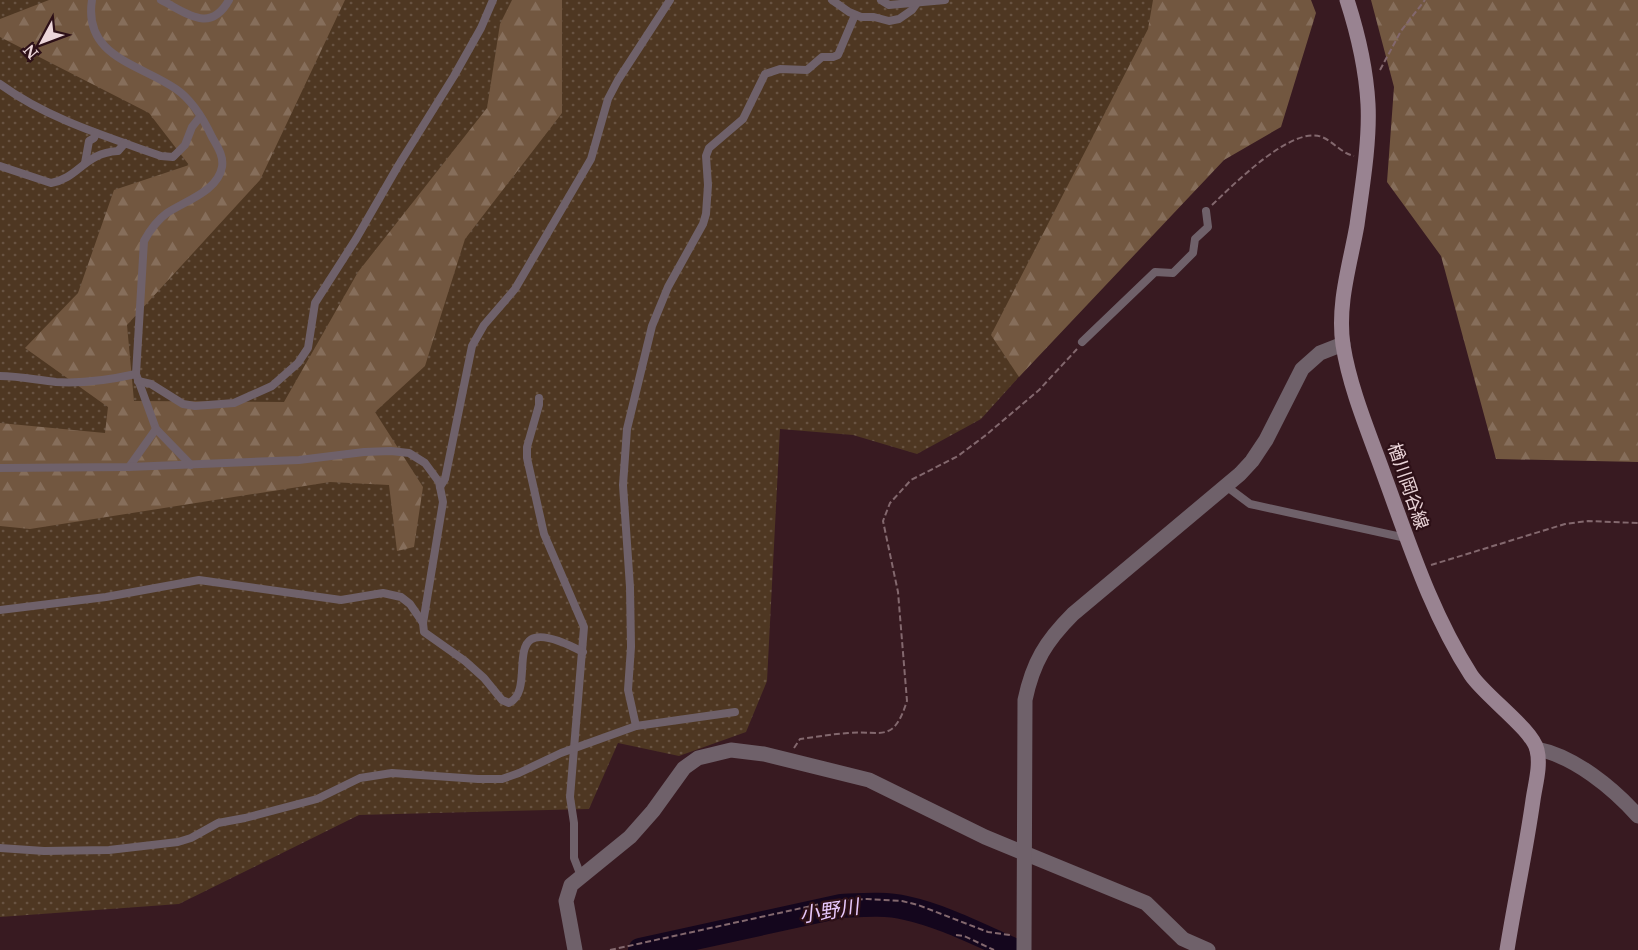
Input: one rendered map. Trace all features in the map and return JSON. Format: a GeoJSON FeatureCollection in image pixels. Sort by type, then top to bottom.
{"type":"FeatureCollection","features":[{"type":"Feature","properties":{"kind":"main road","name":"楢川岡谷線"},"geometry":{"type":"LineString","coordinates":[[1347,0],[1360,45],[1368,106],[1365,160],[1357,225],[1340,312],[1347,366],[1418,569],[1471,676],[1530,735],[1537,749]]}},
{"type":"Feature","properties":{"kind":"main road"},"geometry":{"type":"LineString","coordinates":[[1507,950],[1530,821],[1538,765],[1537,749]]}},
{"type":"Feature","properties":{"kind":"street"},"geometry":{"type":"LineString","coordinates":[[1024,945],[1025,700],[1030,677],[1040,655],[1053,634],[1073,615],[1226,486],[1252,461],[1266,440],[1302,369],[1320,353],[1343,344]]}},
{"type":"Feature","properties":{"kind":"street"},"geometry":{"type":"LineString","coordinates":[[1537,749],[1553,752],[1602,781],[1638,816]]}},
{"type":"Feature","properties":{"kind":"street"},"geometry":{"type":"LineString","coordinates":[[575,950],[566,901],[571,885],[630,837],[653,811],[684,768],[698,758],[731,750],[764,754],[869,780],[1025,854],[1146,903],[1183,939],[1208,950]]}},
{"type":"Feature","properties":{"kind":"lane"},"geometry":{"type":"LineString","coordinates":[[92,0],[91,6],[99,42],[108,51],[177,89],[188,99],[221,154],[222,166],[218,178],[207,190],[166,214],[151,228],[144,241],[137,377],[156,429],[191,465]]}},
{"type":"Feature","properties":{"kind":"lane"},"geometry":{"type":"LineString","coordinates":[[161,0],[201,20],[212,18],[224,10],[229,0]]}},
{"type":"Feature","properties":{"kind":"lane"},"geometry":{"type":"LineString","coordinates":[[0,376],[57,382],[102,381],[137,377],[183,404],[195,406],[234,403],[272,386],[298,363],[308,348],[315,303],[454,76],[485,21],[492,0]]}},
{"type":"Feature","properties":{"kind":"lane"},"geometry":{"type":"LineString","coordinates":[[440,487],[445,480],[472,346],[484,325],[515,289],[591,159],[608,99],[670,0]]}},
{"type":"Feature","properties":{"kind":"lane"},"geometry":{"type":"LineString","coordinates":[[832,0],[855,15],[890,21],[899,19],[912,10],[917,3]]}},
{"type":"Feature","properties":{"kind":"lane"},"geometry":{"type":"LineString","coordinates":[[881,0],[889,5],[945,0]]}},
{"type":"Feature","properties":{"kind":"lane"},"geometry":{"type":"LineString","coordinates":[[636,726],[628,690],[632,647],[623,485],[629,414],[652,326],[673,276],[703,224],[708,185],[706,156],[709,148],[743,119],[765,74],[780,69],[807,70],[822,57],[838,55],[855,15]]}},
{"type":"Feature","properties":{"kind":"lane"},"geometry":{"type":"LineString","coordinates":[[0,84],[38,108],[96,133],[161,156],[173,157],[185,145],[192,127],[200,117]]}},
{"type":"Feature","properties":{"kind":"lane"},"geometry":{"type":"LineString","coordinates":[[85,162],[89,141],[96,133]]}},
{"type":"Feature","properties":{"kind":"lane"},"geometry":{"type":"LineString","coordinates":[[0,166],[51,183],[66,178],[85,162],[105,152],[118,151],[125,143]]}},
{"type":"Feature","properties":{"kind":"lane"},"geometry":{"type":"LineString","coordinates":[[1082,342],[1155,272],[1173,273],[1193,253],[1195,239],[1208,226],[1206,211]]}},
{"type":"Feature","properties":{"kind":"lane"},"geometry":{"type":"LineString","coordinates":[[539,398],[527,447],[527,458],[544,534],[584,627],[570,797],[574,823],[574,858],[581,876]]}},
{"type":"Feature","properties":{"kind":"lane"},"geometry":{"type":"LineString","coordinates":[[129,467],[156,429]]}},
{"type":"Feature","properties":{"kind":"lane"},"geometry":{"type":"LineString","coordinates":[[0,468],[191,465],[299,460],[364,452],[409,453],[425,464],[439,482],[443,502],[423,623],[424,632],[465,661],[484,678],[502,700],[509,702],[517,696],[524,649],[529,642],[540,636],[559,639],[583,652]]}},
{"type":"Feature","properties":{"kind":"lane"},"geometry":{"type":"LineString","coordinates":[[1226,486],[1250,504],[1406,538]]}},
{"type":"Feature","properties":{"kind":"lane"},"geometry":{"type":"LineString","coordinates":[[0,610],[106,597],[199,580],[341,600],[383,593],[401,597],[410,604],[423,623]]}},
{"type":"Feature","properties":{"kind":"lane"},"geometry":{"type":"LineString","coordinates":[[0,848],[44,851],[108,850],[163,845],[191,838],[219,823],[317,799],[360,778],[398,773],[466,779],[502,779],[636,726],[735,712]]}},
{"type":"Feature","properties":{"kind":"path"},"geometry":{"type":"LineString","coordinates":[[1365,80],[1382,69],[1401,31],[1425,0]]}},
{"type":"Feature","properties":{"kind":"path"},"geometry":{"type":"LineString","coordinates":[[1206,211],[1253,166],[1292,141],[1307,136],[1322,137],[1346,154],[1365,160]]}},
{"type":"Feature","properties":{"kind":"path"},"geometry":{"type":"LineString","coordinates":[[785,759],[800,739],[851,733],[880,735],[892,728],[902,715],[907,701],[898,592],[884,521],[890,503],[911,480],[958,456],[1013,413],[1039,390],[1071,357],[1082,342]]}},
{"type":"Feature","properties":{"kind":"path"},"geometry":{"type":"LineString","coordinates":[[1418,569],[1564,524],[1588,521],[1638,523]]}},
{"type":"Feature","properties":{"kind":"path"},"geometry":{"type":"LineString","coordinates":[[610,950],[834,901],[867,898],[918,905],[1024,945]]}},
{"type":"Feature","properties":{"kind":"path"},"geometry":{"type":"LineString","coordinates":[[956,935],[964,936],[994,950]]}},
{"type":"Feature","properties":{"kind":"shaded area"},"geometry":{"type":"Polygon","coordinates":[[[0,0],[1233,0],[1089,299],[981,419],[917,454],[853,435],[780,429],[767,681],[746,732],[679,756],[618,743],[589,809],[359,815],[179,904],[0,917],[0,0]]]}},
{"type":"Feature","properties":{"kind":"green space"},"geometry":{"type":"Polygon","coordinates":[[[49,0],[345,0],[260,180],[127,325],[134,401],[284,402],[358,272],[487,108],[500,24],[512,0],[562,0],[562,113],[465,239],[425,366],[375,412],[423,487],[414,547],[397,551],[389,485],[330,482],[30,529],[0,526],[0,423],[105,433],[108,407],[25,348],[78,293],[114,190],[189,165],[149,113],[0,37],[0,19],[49,0]]]}},
{"type":"Feature","properties":{"kind":"green space"},"geometry":{"type":"Polygon","coordinates":[[[1153,0],[1311,0],[1316,13],[1281,127],[1224,160],[1019,377],[991,335],[1148,29],[1153,0]]]}},
{"type":"Feature","properties":{"kind":"green space"},"geometry":{"type":"Polygon","coordinates":[[[1371,0],[1638,0],[1638,462],[1496,459],[1441,256],[1387,182],[1394,87],[1371,0]]]}},
{"type":"Feature","properties":{"kind":"waterway","name":"小野川"},"geometry":{"type":"LineString","coordinates":[[640,950],[841,906],[874,905],[898,906],[920,911],[961,926],[1014,950]]}}]}
